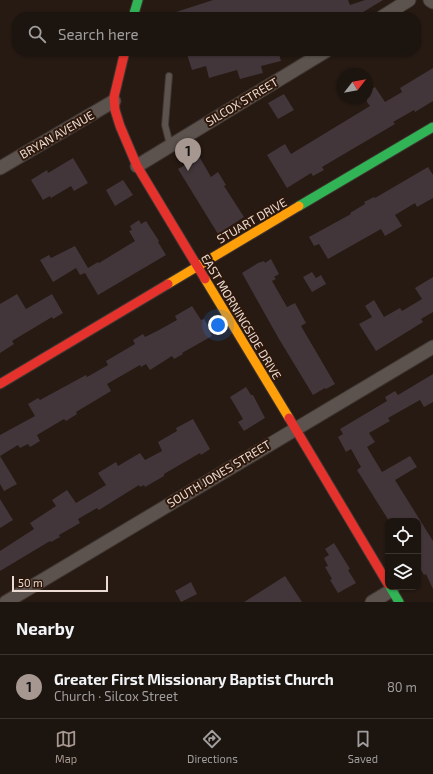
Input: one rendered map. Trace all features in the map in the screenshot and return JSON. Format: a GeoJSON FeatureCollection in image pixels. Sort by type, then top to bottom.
{"type":"FeatureCollection","features":[{"type":"Feature","properties":{"kind":"street"},"geometry":{"type":"LineString","coordinates":[[135,12],[138,0]]}},
{"type":"Feature","properties":{"kind":"street"},"geometry":{"type":"LineString","coordinates":[[390,12],[409,0]]}},
{"type":"Feature","properties":{"kind":"street","name":"EAST MORNINGSIDE DRIVE"},"geometry":{"type":"LineString","coordinates":[[124,56],[114,101],[122,132],[137,166],[385,579]]}},
{"type":"Feature","properties":{"kind":"street","name":"SILCOX STREET"},"geometry":{"type":"LineString","coordinates":[[137,166],[318,56]]}},
{"type":"Feature","properties":{"kind":"street","name":"BRYAN AVENUE"},"geometry":{"type":"LineString","coordinates":[[0,168],[114,101]]}},
{"type":"Feature","properties":{"kind":"street","name":"STUART DRIVE"},"geometry":{"type":"LineString","coordinates":[[0,384],[433,127]]}},
{"type":"Feature","properties":{"kind":"street","name":"SOUTH JONES STREET"},"geometry":{"type":"LineString","coordinates":[[6,602],[433,347]]}},
{"type":"Feature","properties":{"kind":"street"},"geometry":{"type":"LineString","coordinates":[[372,602],[386,590]]}},
{"type":"Feature","properties":{"kind":"street","name":"EAST MORNINGSIDE DRIVE"},"geometry":{"type":"LineString","coordinates":[[392,590],[399,602]]}},
{"type":"Feature","properties":{"kind":"lane"},"geometry":{"type":"LineString","coordinates":[[169,76],[165,125],[170,145]]}},
{"type":"Feature","properties":{"kind":"building"},"geometry":{"type":"Polygon","coordinates":[[[213,0],[348,0],[350,5],[365,0],[383,0],[363,12],[176,12],[213,0]]]}},
{"type":"Feature","properties":{"kind":"building"},"geometry":{"type":"Polygon","coordinates":[[[188,56],[280,56],[281,61],[261,66],[263,73],[240,79],[237,70],[209,78],[206,66],[192,70],[188,56]]]}},
{"type":"Feature","properties":{"kind":"building"},"geometry":{"type":"Polygon","coordinates":[[[433,68],[433,101],[415,112],[414,110],[393,122],[395,124],[322,167],[324,170],[313,176],[311,173],[287,188],[267,155],[285,144],[291,154],[370,106],[368,104],[373,104],[373,88],[375,87],[385,102],[402,92],[400,88],[433,68]]]}},
{"type":"Feature","properties":{"kind":"building"},"geometry":{"type":"Polygon","coordinates":[[[284,94],[294,110],[278,119],[268,103],[284,94]]]}},
{"type":"Feature","properties":{"kind":"building"},"geometry":{"type":"Polygon","coordinates":[[[73,158],[88,183],[74,191],[71,186],[51,198],[50,196],[43,200],[31,180],[47,170],[48,173],[73,158]]]}},
{"type":"Feature","properties":{"kind":"building"},"geometry":{"type":"Polygon","coordinates":[[[200,158],[211,177],[218,172],[226,185],[224,186],[244,217],[218,234],[178,169],[200,158]]]}},
{"type":"Feature","properties":{"kind":"building"},"geometry":{"type":"Polygon","coordinates":[[[428,167],[433,175],[433,198],[417,207],[415,203],[395,215],[402,226],[385,236],[381,229],[328,259],[319,244],[314,246],[309,237],[351,214],[350,213],[365,204],[364,202],[374,197],[375,198],[428,167]]]}},
{"type":"Feature","properties":{"kind":"building"},"geometry":{"type":"Polygon","coordinates":[[[123,180],[133,195],[115,206],[106,190],[123,180]]]}},
{"type":"Feature","properties":{"kind":"building"},"geometry":{"type":"Polygon","coordinates":[[[139,220],[141,224],[146,221],[166,255],[98,295],[85,273],[80,275],[76,268],[53,282],[40,260],[49,255],[51,258],[75,246],[88,268],[135,241],[129,231],[132,230],[130,226],[139,220]]]}},
{"type":"Feature","properties":{"kind":"building"},"geometry":{"type":"Polygon","coordinates":[[[271,259],[279,274],[274,277],[276,279],[272,281],[287,307],[295,303],[306,323],[301,326],[335,384],[313,395],[279,339],[242,273],[258,263],[264,261],[265,263],[271,259]]]}},
{"type":"Feature","properties":{"kind":"building"},"geometry":{"type":"Polygon","coordinates":[[[312,272],[316,278],[321,275],[326,284],[312,292],[303,277],[312,272]]]}},
{"type":"Feature","properties":{"kind":"building"},"geometry":{"type":"Polygon","coordinates":[[[433,277],[433,312],[421,319],[423,322],[376,351],[359,324],[372,317],[365,306],[374,300],[384,317],[400,308],[402,311],[422,299],[415,288],[433,277]]]}},
{"type":"Feature","properties":{"kind":"building"},"geometry":{"type":"Polygon","coordinates":[[[17,294],[26,309],[52,294],[63,313],[53,319],[52,317],[12,341],[14,344],[0,353],[0,304],[17,294]]]}},
{"type":"Feature","properties":{"kind":"building"},"geometry":{"type":"Polygon","coordinates":[[[192,306],[201,320],[204,319],[212,332],[210,333],[212,336],[174,359],[172,356],[150,370],[146,364],[141,367],[140,365],[107,384],[111,391],[76,412],[77,414],[66,421],[64,419],[37,435],[40,441],[30,447],[28,444],[20,448],[18,445],[0,456],[0,435],[35,416],[28,404],[38,398],[40,400],[108,365],[106,361],[135,344],[133,340],[143,334],[145,337],[177,320],[175,316],[192,306]]]}},
{"type":"Feature","properties":{"kind":"building"},"geometry":{"type":"Polygon","coordinates":[[[433,374],[433,402],[424,407],[420,400],[388,418],[390,421],[369,433],[375,442],[367,447],[382,472],[410,456],[417,467],[395,480],[419,518],[387,518],[357,470],[361,467],[351,449],[346,452],[338,437],[343,434],[340,429],[387,401],[385,397],[395,391],[398,395],[433,374]]]}},
{"type":"Feature","properties":{"kind":"building"},"geometry":{"type":"Polygon","coordinates":[[[246,387],[251,395],[253,395],[265,418],[244,431],[238,422],[243,419],[230,397],[246,387]]]}},
{"type":"Feature","properties":{"kind":"building"},"geometry":{"type":"Polygon","coordinates":[[[193,419],[210,449],[201,455],[200,453],[164,474],[164,476],[145,487],[144,485],[140,487],[139,485],[99,510],[97,508],[78,519],[80,523],[59,535],[60,537],[51,542],[50,541],[0,571],[0,551],[34,529],[30,523],[56,506],[52,500],[67,490],[76,503],[106,485],[98,473],[116,462],[118,466],[140,453],[145,460],[162,451],[158,442],[177,431],[176,428],[193,419]]]}},
{"type":"Feature","properties":{"kind":"building"},"geometry":{"type":"Polygon","coordinates":[[[0,456],[17,484],[4,491],[0,484],[0,456]]]}},
{"type":"Feature","properties":{"kind":"building"},"geometry":{"type":"Polygon","coordinates":[[[0,499],[13,520],[0,528],[0,499]]]}},
{"type":"Feature","properties":{"kind":"building"},"geometry":{"type":"Polygon","coordinates":[[[421,522],[433,541],[433,589],[426,574],[424,575],[421,570],[421,522]]]}},
{"type":"Feature","properties":{"kind":"building"},"geometry":{"type":"Polygon","coordinates":[[[334,543],[350,569],[348,570],[356,583],[338,593],[330,580],[332,579],[325,567],[328,566],[324,558],[329,555],[325,549],[334,543]]]}},
{"type":"Feature","properties":{"kind":"building"},"geometry":{"type":"Polygon","coordinates":[[[285,576],[302,602],[244,602],[285,576]]]}},
{"type":"Feature","properties":{"kind":"building"},"geometry":{"type":"Polygon","coordinates":[[[191,582],[197,594],[181,602],[175,591],[191,582]]]}},
{"type":"Feature","properties":{"kind":"traffic: fast"},"geometry":{"type":"LineString","coordinates":[[134,12],[138,0]]}},
{"type":"Feature","properties":{"kind":"traffic: fast"},"geometry":{"type":"LineString","coordinates":[[299,206],[433,127]]}},
{"type":"Feature","properties":{"kind":"traffic: fast"},"geometry":{"type":"LineString","coordinates":[[392,590],[399,602]]}},
{"type":"Feature","properties":{"kind":"traffic: slow"},"geometry":{"type":"LineString","coordinates":[[168,284],[299,206]]}},
{"type":"Feature","properties":{"kind":"traffic: slow"},"geometry":{"type":"LineString","coordinates":[[205,279],[289,418]]}},
{"type":"Feature","properties":{"kind":"traffic: jam"},"geometry":{"type":"LineString","coordinates":[[124,56],[114,97],[115,110],[120,126],[137,166],[205,279]]}},
{"type":"Feature","properties":{"kind":"traffic: jam"},"geometry":{"type":"LineString","coordinates":[[0,384],[168,284]]}},
{"type":"Feature","properties":{"kind":"traffic: jam"},"geometry":{"type":"LineString","coordinates":[[289,418],[385,579]]}},
{"type":"Feature","properties":{"kind":"place","name":"Greater First Missionary Baptist Church"},"geometry":{"type":"Point","coordinates":[188,171]}}]}
